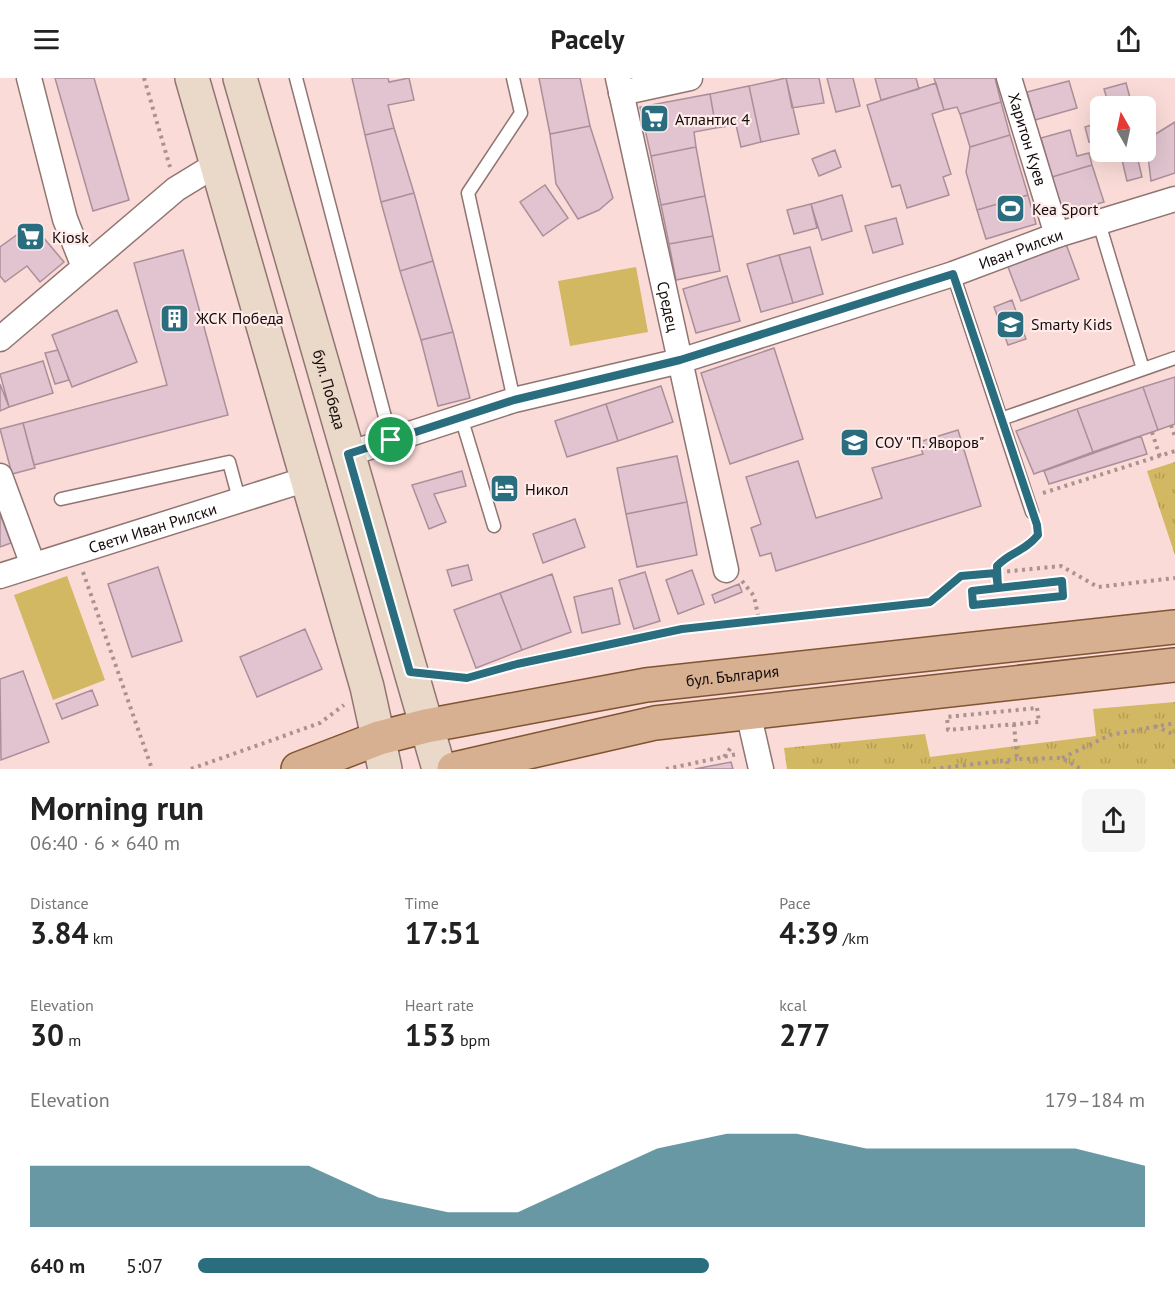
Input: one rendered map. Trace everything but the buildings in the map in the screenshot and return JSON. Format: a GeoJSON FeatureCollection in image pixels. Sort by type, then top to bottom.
{"type":"FeatureCollection","features":[{"type":"Feature","properties":{"kind":"main road"},"geometry":{"type":"LineString","coordinates":[[192,78],[367,687],[382,754]]}},
{"type":"Feature","properties":{"kind":"main road","name":"бул. Победа"},"geometry":{"type":"LineString","coordinates":[[240,78],[439,769]]}},
{"type":"Feature","properties":{"kind":"main road","name":"бул. България"},"geometry":{"type":"LineString","coordinates":[[298,769],[382,754],[426,726],[646,685],[1175,627]]}},
{"type":"Feature","properties":{"kind":"main road"},"geometry":{"type":"LineString","coordinates":[[454,769],[655,723],[1175,665]]}},
{"type":"Feature","properties":{"kind":"street"},"geometry":{"type":"LineString","coordinates":[[29,78],[65,219],[84,267]]}},
{"type":"Feature","properties":{"kind":"street"},"geometry":{"type":"LineString","coordinates":[[619,85],[690,78]]}},
{"type":"Feature","properties":{"kind":"street","name":"Харитон Куев"},"geometry":{"type":"LineString","coordinates":[[1009,78],[1057,235]]}},
{"type":"Feature","properties":{"kind":"street","name":"Средец"},"geometry":{"type":"LineString","coordinates":[[619,85],[726,570]]}},
{"type":"Feature","properties":{"kind":"street"},"geometry":{"type":"LineString","coordinates":[[0,339],[176,189],[217,164]]}},
{"type":"Feature","properties":{"kind":"street","name":"Иван Рилски"},"geometry":{"type":"LineString","coordinates":[[348,454],[514,400],[680,360],[953,274],[1057,235],[1175,199]]}},
{"type":"Feature","properties":{"kind":"street"},"geometry":{"type":"LineString","coordinates":[[0,476],[33,565]]}},
{"type":"Feature","properties":{"kind":"street","name":"Свети Иван Рилски"},"geometry":{"type":"LineString","coordinates":[[0,576],[307,479]]}},
{"type":"Feature","properties":{"kind":"street"},"geometry":{"type":"LineString","coordinates":[[748,712],[760,769]]}},
{"type":"Feature","properties":{"kind":"lane"},"geometry":{"type":"LineString","coordinates":[[296,78],[391,440]]}},
{"type":"Feature","properties":{"kind":"lane"},"geometry":{"type":"LineString","coordinates":[[513,78],[521,113],[468,193],[514,400]]}},
{"type":"Feature","properties":{"kind":"lane"},"geometry":{"type":"LineString","coordinates":[[1099,223],[1143,369]]}},
{"type":"Feature","properties":{"kind":"lane"},"geometry":{"type":"LineString","coordinates":[[953,274],[1032,512]]}},
{"type":"Feature","properties":{"kind":"lane"},"geometry":{"type":"LineString","coordinates":[[1001,419],[1175,358]]}},
{"type":"Feature","properties":{"kind":"lane"},"geometry":{"type":"LineString","coordinates":[[460,417],[495,526]]}},
{"type":"Feature","properties":{"kind":"lane"},"geometry":{"type":"LineString","coordinates":[[61,499],[229,462],[239,499]]}},
{"type":"Feature","properties":{"kind":"path"},"geometry":{"type":"LineString","coordinates":[[144,78],[176,189]]}},
{"type":"Feature","properties":{"kind":"path"},"geometry":{"type":"LineString","coordinates":[[1171,425],[1175,437]]}},
{"type":"Feature","properties":{"kind":"path"},"geometry":{"type":"LineString","coordinates":[[1152,432],[1160,456]]}},
{"type":"Feature","properties":{"kind":"path"},"geometry":{"type":"LineString","coordinates":[[1028,498],[1175,452]]}},
{"type":"Feature","properties":{"kind":"path"},"geometry":{"type":"LineString","coordinates":[[998,588],[997,566],[1005,558],[1028,548],[1038,535],[1032,512]]}},
{"type":"Feature","properties":{"kind":"path"},"geometry":{"type":"LineString","coordinates":[[75,551],[152,769]]}},
{"type":"Feature","properties":{"kind":"path"},"geometry":{"type":"LineString","coordinates":[[410,672],[467,678],[517,664],[682,629],[930,602],[961,576],[1061,566],[1098,586],[1175,578]]}},
{"type":"Feature","properties":{"kind":"path"},"geometry":{"type":"LineString","coordinates":[[726,570],[727,575],[747,584],[757,606],[759,620]]}},
{"type":"Feature","properties":{"kind":"path"},"geometry":{"type":"LineString","coordinates":[[1062,581],[1063,596],[973,605],[972,591],[998,588],[1062,581]]}},
{"type":"Feature","properties":{"kind":"path"},"geometry":{"type":"LineString","coordinates":[[191,769],[320,723],[367,687]]}},
{"type":"Feature","properties":{"kind":"path"},"geometry":{"type":"LineString","coordinates":[[1011,711],[947,717],[948,730],[1039,722],[1038,714]]}},
{"type":"Feature","properties":{"kind":"path"},"geometry":{"type":"LineString","coordinates":[[933,769],[1017,759],[1062,758],[1110,735],[1175,723]]}},
{"type":"Feature","properties":{"kind":"path"},"geometry":{"type":"LineString","coordinates":[[1014,724],[1017,759]]}},
{"type":"Feature","properties":{"kind":"path"},"geometry":{"type":"LineString","coordinates":[[1155,726],[1175,735]]}},
{"type":"Feature","properties":{"kind":"path"},"geometry":{"type":"LineString","coordinates":[[666,769],[724,757],[730,745]]}},
{"type":"Feature","properties":{"kind":"path"},"geometry":{"type":"LineString","coordinates":[[1062,758],[1081,769]]}},
{"type":"Feature","properties":{"kind":"path"},"geometry":{"type":"LineString","coordinates":[[1007,761],[1008,769]]}},
{"type":"Feature","properties":{"kind":"green space"},"geometry":{"type":"Polygon","coordinates":[[[636,267],[648,332],[570,346],[558,281],[636,267]]]}},
{"type":"Feature","properties":{"kind":"green space"},"geometry":{"type":"Polygon","coordinates":[[[1175,462],[1175,555],[1147,471],[1175,462]]]}},
{"type":"Feature","properties":{"kind":"green space"},"geometry":{"type":"Polygon","coordinates":[[[67,576],[105,680],[53,700],[14,595],[67,576]]]}},
{"type":"Feature","properties":{"kind":"green space"},"geometry":{"type":"Polygon","coordinates":[[[1175,702],[1175,769],[787,769],[784,748],[925,734],[930,757],[1096,736],[1093,709],[1175,702]]]}},
{"type":"Feature","properties":{"kind":"place","name":"Атлантис 4"},"geometry":{"type":"Point","coordinates":[654,119]}},
{"type":"Feature","properties":{"kind":"place","name":"Kea Sport"},"geometry":{"type":"Point","coordinates":[1011,209]}},
{"type":"Feature","properties":{"kind":"place","name":"Kiosk"},"geometry":{"type":"Point","coordinates":[31,237]}},
{"type":"Feature","properties":{"kind":"place","name":"ЖСК Победа"},"geometry":{"type":"Point","coordinates":[175,318]}},
{"type":"Feature","properties":{"kind":"place","name":"Smarty Kids"},"geometry":{"type":"Point","coordinates":[1010,324]}},
{"type":"Feature","properties":{"kind":"place","name":"СОУ \"П. Яворов\""},"geometry":{"type":"Point","coordinates":[854,442]}},
{"type":"Feature","properties":{"kind":"place","name":"Никол"},"geometry":{"type":"Point","coordinates":[504,489]}},
{"type":"Feature","properties":{"kind":"route"},"geometry":{"type":"LineString","coordinates":[[391,440],[348,454],[410,672],[467,678],[517,664],[682,629],[930,602],[961,576],[996,573],[998,588],[1062,581],[1063,596],[973,605],[972,591],[998,588],[997,566],[1005,558],[1028,548],[1038,535],[1037,525],[953,274],[680,360],[514,400],[391,440]]}}]}
